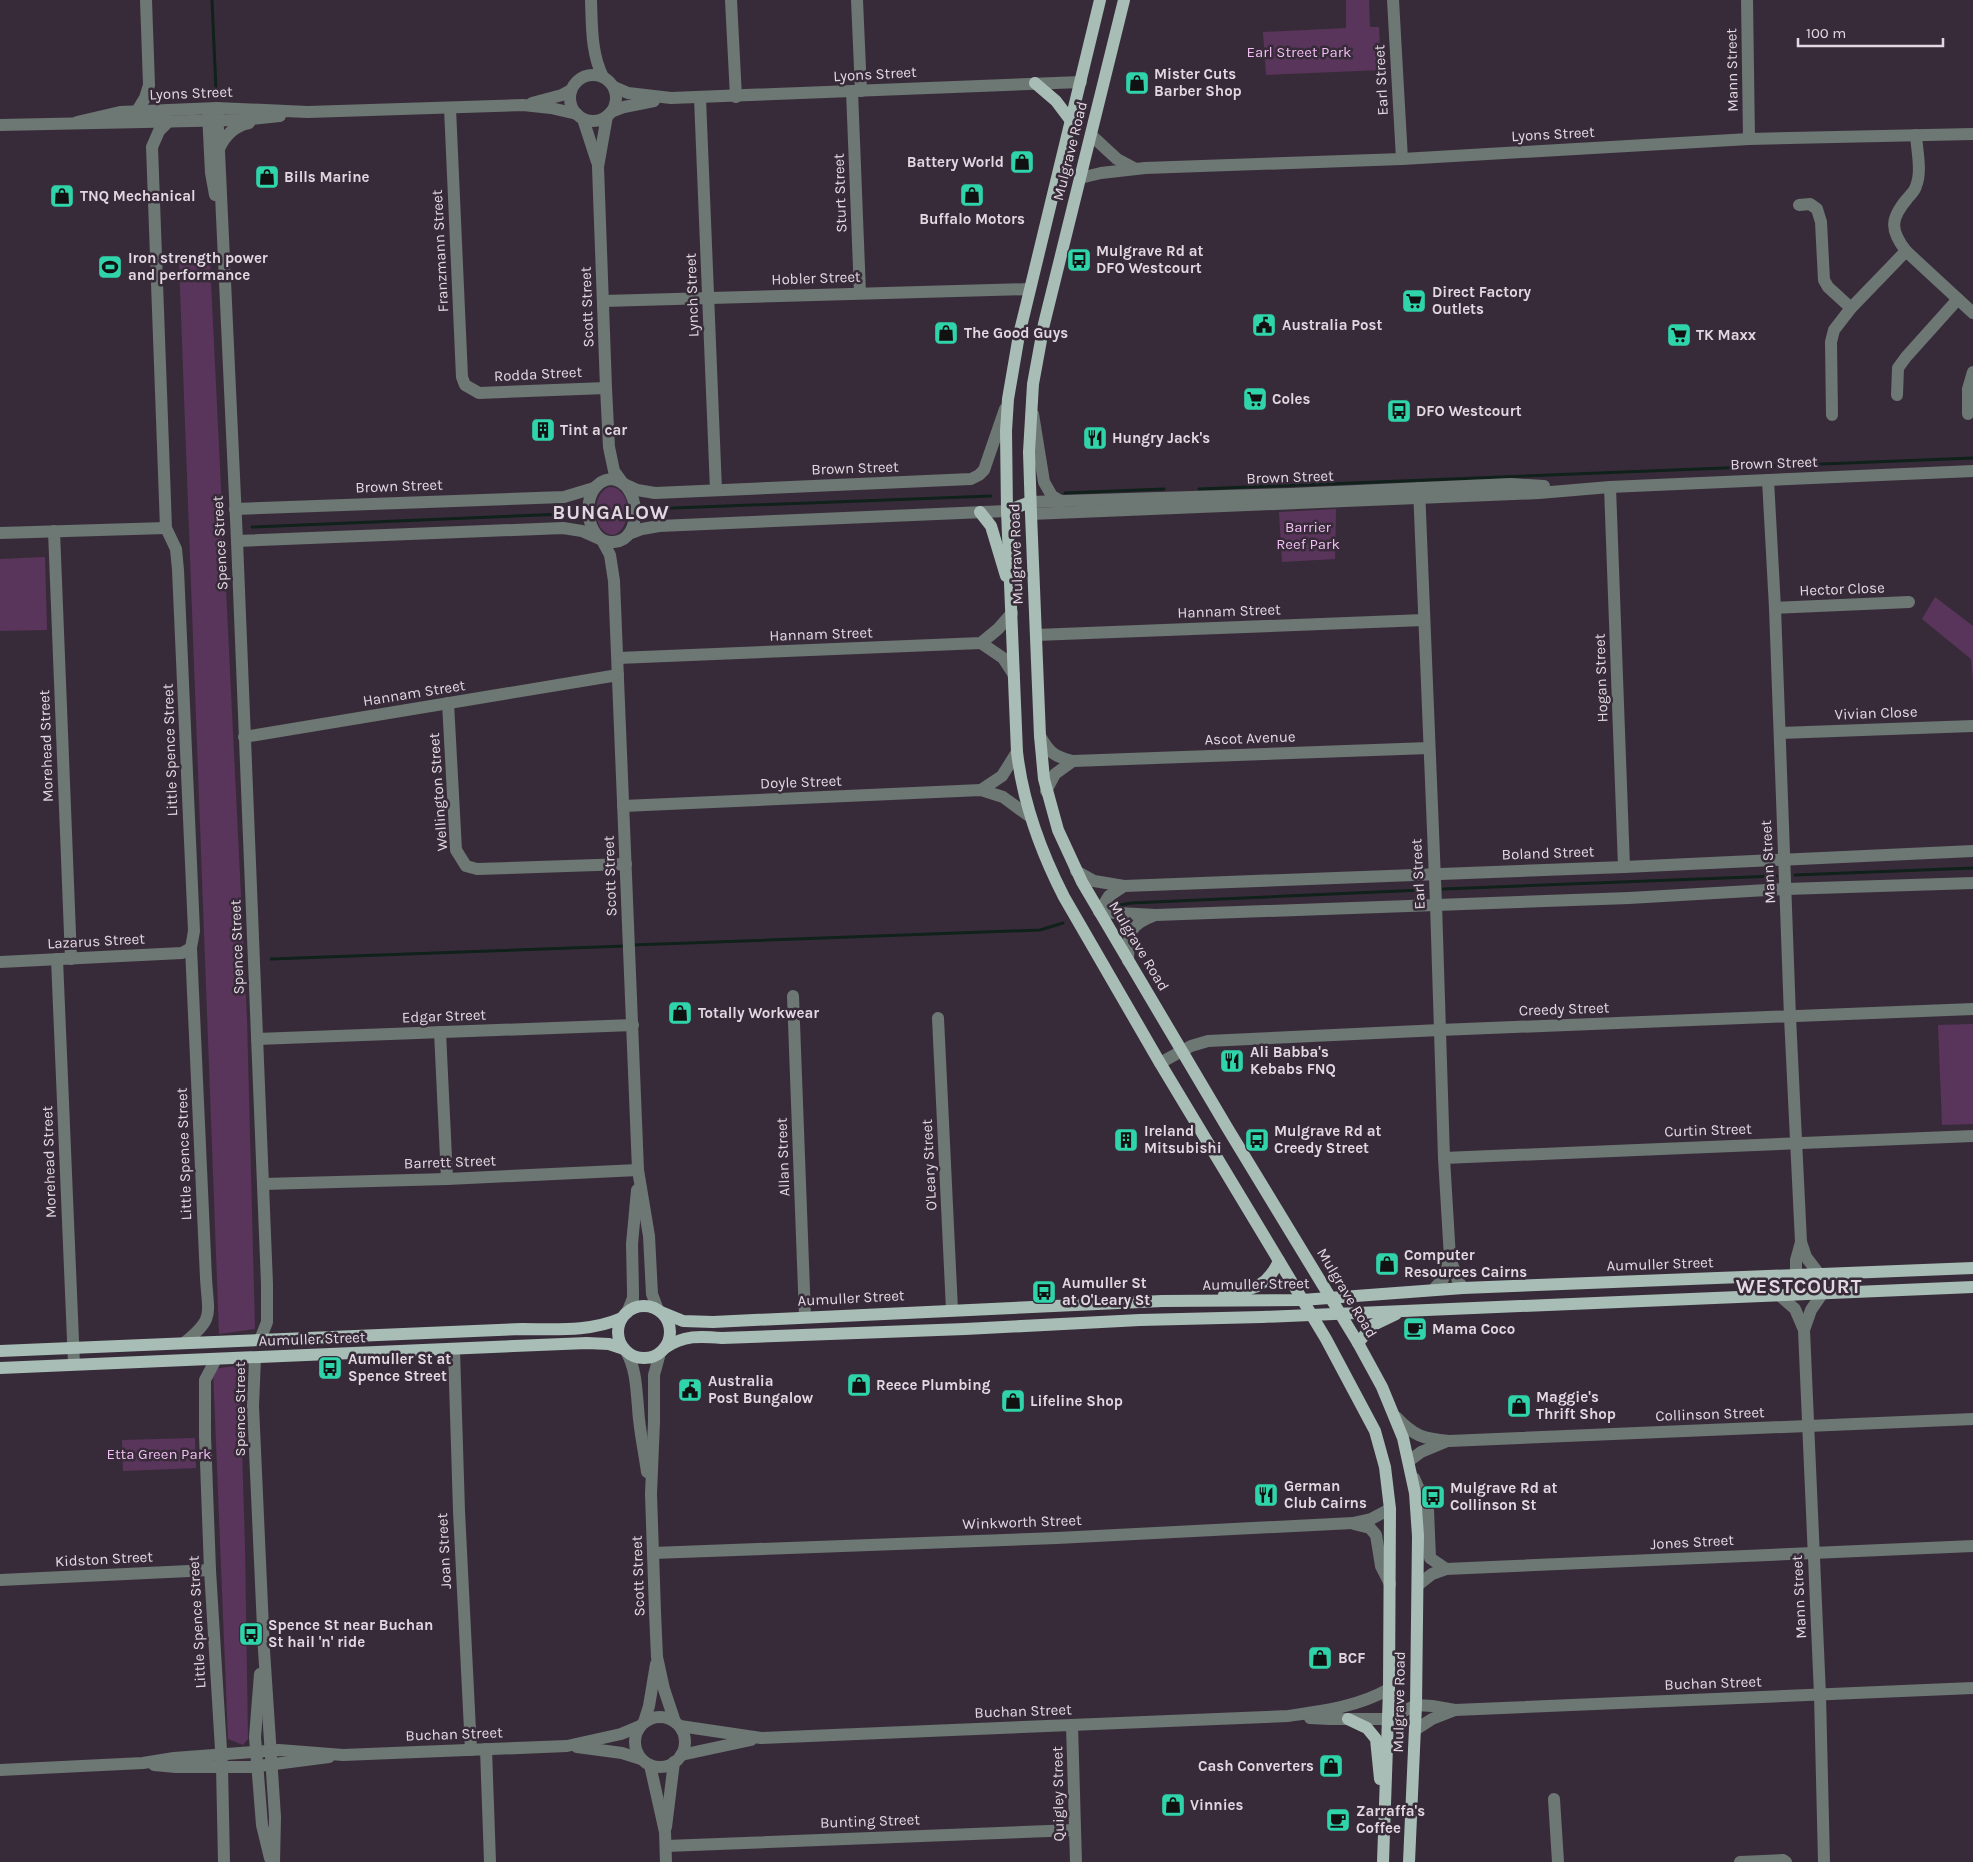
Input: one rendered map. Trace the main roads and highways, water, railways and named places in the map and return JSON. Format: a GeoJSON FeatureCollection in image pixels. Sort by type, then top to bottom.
{"type":"FeatureCollection","features":[{"type":"Feature","properties":{"kind":"main road","name":"Mulgrave Road"},"geometry":{"type":"LineString","coordinates":[[1100,0],[1014,358],[1007,404],[1007,511],[1017,752],[1020,776],[1029,816],[1050,870],[1064,897],[1160,1062],[1312,1315],[1360,1400],[1375,1431],[1385,1467],[1390,1509],[1389,1689],[1383,1862]]}},
{"type":"Feature","properties":{"kind":"main road","name":"Mulgrave Road"},"geometry":{"type":"LineString","coordinates":[[1124,0],[1037,356],[1031,403],[1030,508],[1040,736],[1046,791],[1058,830],[1076,871],[1128,961],[1358,1343],[1396,1416],[1412,1475],[1418,1536],[1416,1705],[1409,1862]]}},
{"type":"Feature","properties":{"kind":"main road"},"geometry":{"type":"LineString","coordinates":[[1081,82],[1103,84]]}},
{"type":"Feature","properties":{"kind":"main road"},"geometry":{"type":"LineString","coordinates":[[1035,83],[1056,101],[1071,121]]}},
{"type":"Feature","properties":{"kind":"main road","name":"Brown Street"},"geometry":{"type":"LineString","coordinates":[[1007,511],[1030,508]]}},
{"type":"Feature","properties":{"kind":"main road"},"geometry":{"type":"LineString","coordinates":[[980,512],[991,526],[1011,592]]}},
{"type":"Feature","properties":{"kind":"main road"},"geometry":{"type":"LineString","coordinates":[[1200,1300],[1260,1286],[1273,1275],[1279,1261]]}},
{"type":"Feature","properties":{"kind":"main road","name":"Aumuller Street"},"geometry":{"type":"LineString","coordinates":[[659,1311],[676,1319],[698,1322],[1200,1300],[1302,1300],[1463,1288],[1973,1268]]}},
{"type":"Feature","properties":{"kind":"main road"},"geometry":{"type":"LineString","coordinates":[[1796,1275],[1800,1283],[1806,1287],[1843,1286],[1867,1292]]}},
{"type":"Feature","properties":{"kind":"main road"},"geometry":{"type":"LineString","coordinates":[[1513,1286],[1514,1295],[1520,1300],[1555,1298],[1582,1303]]}},
{"type":"Feature","properties":{"kind":"main road"},"geometry":{"type":"LineString","coordinates":[[662,1350],[670,1334],[670,1326],[659,1311],[645,1306],[637,1306],[624,1315],[618,1333],[619,1342],[625,1350],[639,1358],[648,1358],[662,1350],[676,1341],[692,1337],[722,1338],[843,1334],[1140,1320],[1312,1315],[1973,1287]]}},
{"type":"Feature","properties":{"kind":"main road"},"geometry":{"type":"LineString","coordinates":[[1074,1305],[1105,1310],[1134,1309],[1139,1311],[1140,1320]]}},
{"type":"Feature","properties":{"kind":"main road"},"geometry":{"type":"LineString","coordinates":[[1358,1343],[1369,1329],[1379,1321],[1408,1310]]}},
{"type":"Feature","properties":{"kind":"main road","name":"Aumuller Street"},"geometry":{"type":"LineString","coordinates":[[0,1351],[522,1328],[588,1328],[600,1326],[624,1315]]}},
{"type":"Feature","properties":{"kind":"main road"},"geometry":{"type":"LineString","coordinates":[[382,1335],[382,1341],[385,1345],[418,1345],[434,1351]]}},
{"type":"Feature","properties":{"kind":"main road","name":"Spence Street"},"geometry":{"type":"LineString","coordinates":[[255,1358],[260,1340]]}},
{"type":"Feature","properties":{"kind":"main road","name":"Aumuller Street"},"geometry":{"type":"LineString","coordinates":[[0,1368],[598,1343],[625,1350]]}},
{"type":"Feature","properties":{"kind":"main road"},"geometry":{"type":"LineString","coordinates":[[1348,1719],[1367,1728],[1376,1739],[1385,1819]]}},
{"type":"Feature","properties":{"kind":"waterway"},"geometry":{"type":"LineString","coordinates":[[212,0],[216,90]]}},
{"type":"Feature","properties":{"kind":"waterway"},"geometry":{"type":"LineString","coordinates":[[1199,489],[1973,458]]}},
{"type":"Feature","properties":{"kind":"waterway"},"geometry":{"type":"LineString","coordinates":[[1065,493],[1164,489]]}},
{"type":"Feature","properties":{"kind":"waterway"},"geometry":{"type":"LineString","coordinates":[[647,509],[991,496]]}},
{"type":"Feature","properties":{"kind":"waterway"},"geometry":{"type":"LineString","coordinates":[[252,527],[565,514],[576,511]]}},
{"type":"Feature","properties":{"kind":"waterway"},"geometry":{"type":"LineString","coordinates":[[1795,875],[1973,868]]}},
{"type":"Feature","properties":{"kind":"waterway"},"geometry":{"type":"LineString","coordinates":[[1443,889],[1776,876]]}},
{"type":"Feature","properties":{"kind":"waterway"},"geometry":{"type":"LineString","coordinates":[[1119,905],[1422,890]]}},
{"type":"Feature","properties":{"kind":"waterway"},"geometry":{"type":"LineString","coordinates":[[632,945],[1040,930],[1063,923]]}},
{"type":"Feature","properties":{"kind":"waterway"},"geometry":{"type":"LineString","coordinates":[[271,959],[626,946]]}},
{"type":"Feature","properties":{"kind":"place","name":"Mister Cuts Barber Shop"},"geometry":{"type":"Point","coordinates":[1137,83]}},
{"type":"Feature","properties":{"kind":"place","name":"Battery World"},"geometry":{"type":"Point","coordinates":[1022,162]}},
{"type":"Feature","properties":{"kind":"place","name":"Bills Marine"},"geometry":{"type":"Point","coordinates":[267,177]}},
{"type":"Feature","properties":{"kind":"place","name":"Buffalo Motors"},"geometry":{"type":"Point","coordinates":[972,195]}},
{"type":"Feature","properties":{"kind":"place","name":"TNQ Mechanical"},"geometry":{"type":"Point","coordinates":[62,196]}},
{"type":"Feature","properties":{"kind":"place","name":"Mulgrave Rd at DFO Westcourt"},"geometry":{"type":"Point","coordinates":[1079,260]}},
{"type":"Feature","properties":{"kind":"place","name":"Iron strength power and performance"},"geometry":{"type":"Point","coordinates":[110,267]}},
{"type":"Feature","properties":{"kind":"place","name":"Direct Factory Outlets"},"geometry":{"type":"Point","coordinates":[1414,301]}},
{"type":"Feature","properties":{"kind":"place","name":"Australia Post"},"geometry":{"type":"Point","coordinates":[1264,325]}},
{"type":"Feature","properties":{"kind":"place","name":"The Good Guys"},"geometry":{"type":"Point","coordinates":[946,333]}},
{"type":"Feature","properties":{"kind":"place","name":"TK Maxx"},"geometry":{"type":"Point","coordinates":[1679,335]}},
{"type":"Feature","properties":{"kind":"place","name":"Coles"},"geometry":{"type":"Point","coordinates":[1255,399]}},
{"type":"Feature","properties":{"kind":"place","name":"DFO Westcourt"},"geometry":{"type":"Point","coordinates":[1399,411]}},
{"type":"Feature","properties":{"kind":"place","name":"Tint a car"},"geometry":{"type":"Point","coordinates":[543,430]}},
{"type":"Feature","properties":{"kind":"place","name":"Hungry Jack's"},"geometry":{"type":"Point","coordinates":[1095,438]}},
{"type":"Feature","properties":{"kind":"place","name":"Totally Workwear"},"geometry":{"type":"Point","coordinates":[680,1013]}},
{"type":"Feature","properties":{"kind":"place","name":"Ali Babba's Kebabs FNQ"},"geometry":{"type":"Point","coordinates":[1232,1061]}},
{"type":"Feature","properties":{"kind":"place","name":"Ireland Mitsubishi"},"geometry":{"type":"Point","coordinates":[1126,1140]}},
{"type":"Feature","properties":{"kind":"place","name":"Mulgrave Rd at Creedy Street"},"geometry":{"type":"Point","coordinates":[1257,1140]}},
{"type":"Feature","properties":{"kind":"place","name":"Computer Resources Cairns"},"geometry":{"type":"Point","coordinates":[1387,1264]}},
{"type":"Feature","properties":{"kind":"place","name":"Aumuller St at O'Leary St"},"geometry":{"type":"Point","coordinates":[1044,1292]}},
{"type":"Feature","properties":{"kind":"place","name":"Mama Coco"},"geometry":{"type":"Point","coordinates":[1415,1329]}},
{"type":"Feature","properties":{"kind":"place","name":"Aumuller St at Spence Street"},"geometry":{"type":"Point","coordinates":[330,1368]}},
{"type":"Feature","properties":{"kind":"place","name":"Reece Plumbing"},"geometry":{"type":"Point","coordinates":[859,1385]}},
{"type":"Feature","properties":{"kind":"place","name":"Australia Post Bungalow"},"geometry":{"type":"Point","coordinates":[690,1390]}},
{"type":"Feature","properties":{"kind":"place","name":"Lifeline Shop"},"geometry":{"type":"Point","coordinates":[1013,1401]}},
{"type":"Feature","properties":{"kind":"place","name":"Maggie's Thrift Shop"},"geometry":{"type":"Point","coordinates":[1519,1406]}},
{"type":"Feature","properties":{"kind":"place","name":"German Club Cairns"},"geometry":{"type":"Point","coordinates":[1266,1495]}},
{"type":"Feature","properties":{"kind":"place","name":"Mulgrave Rd at Collinson St"},"geometry":{"type":"Point","coordinates":[1433,1497]}},
{"type":"Feature","properties":{"kind":"place","name":"Spence St near Buchan St hail 'n' ride"},"geometry":{"type":"Point","coordinates":[251,1634]}},
{"type":"Feature","properties":{"kind":"place","name":"BCF"},"geometry":{"type":"Point","coordinates":[1320,1658]}},
{"type":"Feature","properties":{"kind":"place","name":"Cash Converters"},"geometry":{"type":"Point","coordinates":[1331,1766]}},
{"type":"Feature","properties":{"kind":"place","name":"Vinnies"},"geometry":{"type":"Point","coordinates":[1173,1805]}},
{"type":"Feature","properties":{"kind":"place","name":"Zarraffa's Coffee"},"geometry":{"type":"Point","coordinates":[1338,1820]}},
{"type":"Feature","properties":{"kind":"district","name":"BUNGALOW"},"geometry":{"type":"Point","coordinates":[611,512]}},
{"type":"Feature","properties":{"kind":"district","name":"WESTCOURT"},"geometry":{"type":"Point","coordinates":[1799,1286]}},
{"type":"Feature","properties":{"kind":"park label","name":"Earl Street Park"},"geometry":{"type":"Point","coordinates":[1299,52]}},
{"type":"Feature","properties":{"kind":"park label","name":"Barrier Reef Park"},"geometry":{"type":"Point","coordinates":[1308,536]}},
{"type":"Feature","properties":{"kind":"park label","name":"Etta Green Park"},"geometry":{"type":"Point","coordinates":[159,1454]}}]}
